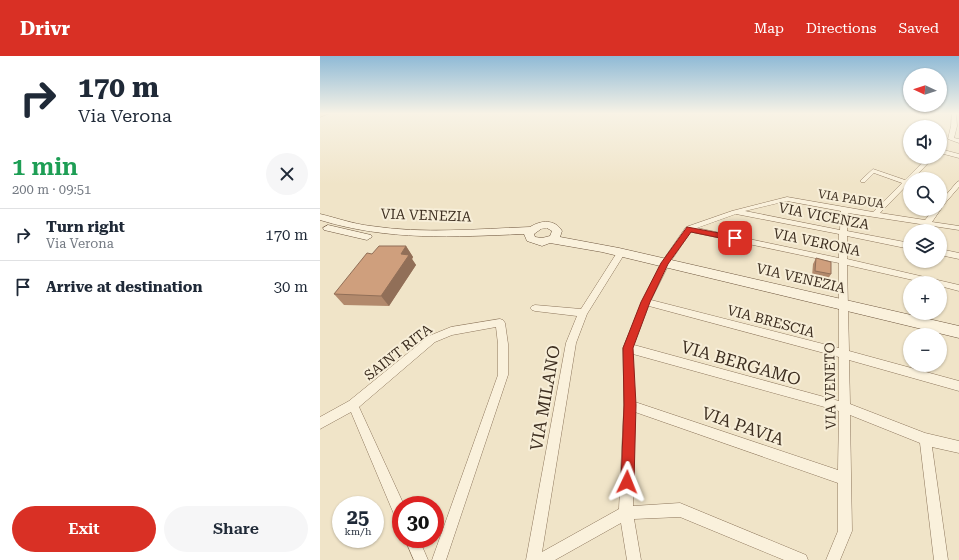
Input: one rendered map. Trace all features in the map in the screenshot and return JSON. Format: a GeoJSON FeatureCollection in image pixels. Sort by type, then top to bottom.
{"type":"FeatureCollection","features":[{"type":"Feature","properties":{"kind":"street"},"geometry":{"type":"LineString","coordinates":[[952,137],[951,139],[959,141]]}},
{"type":"Feature","properties":{"kind":"street"},"geometry":{"type":"LineString","coordinates":[[947,152],[959,156]]}},
{"type":"Feature","properties":{"kind":"street"},"geometry":{"type":"LineString","coordinates":[[916,172],[924,164]]}},
{"type":"Feature","properties":{"kind":"street"},"geometry":{"type":"LineString","coordinates":[[863,181],[873,171],[903,181]]}},
{"type":"Feature","properties":{"kind":"street"},"geometry":{"type":"LineString","coordinates":[[947,198],[959,183]]}},
{"type":"Feature","properties":{"kind":"street"},"geometry":{"type":"LineString","coordinates":[[874,214],[903,185]]}},
{"type":"Feature","properties":{"kind":"street","name":"VIA PADUA"},"geometry":{"type":"LineString","coordinates":[[734,212],[787,199],[845,210],[959,228]]}},
{"type":"Feature","properties":{"kind":"street","name":"VIA VENETO"},"geometry":{"type":"LineString","coordinates":[[833,560],[845,531],[845,408],[842,234],[845,210]]}},
{"type":"Feature","properties":{"kind":"street"},"geometry":{"type":"LineString","coordinates":[[634,560],[626,513],[630,405],[628,348],[646,302],[665,263],[689,229],[734,212]]}},
{"type":"Feature","properties":{"kind":"street","name":"VIA VICENZA"},"geometry":{"type":"LineString","coordinates":[[734,212],[903,245]]}},
{"type":"Feature","properties":{"kind":"street"},"geometry":{"type":"LineString","coordinates":[[927,223],[932,216]]}},
{"type":"Feature","properties":{"kind":"street","name":"VIA VENEZIA"},"geometry":{"type":"LineString","coordinates":[[320,217],[357,227],[390,231],[434,233],[531,233]]}},
{"type":"Feature","properties":{"kind":"street"},"geometry":{"type":"LineString","coordinates":[[548,225],[552,226],[554,235],[538,242],[534,241],[531,233],[540,226],[548,225]]}},
{"type":"Feature","properties":{"kind":"street","name":"VIA VENEZIA"},"geometry":{"type":"LineString","coordinates":[[320,226],[349,234],[428,241],[531,233]]}},
{"type":"Feature","properties":{"kind":"street","name":"VIA VERONA"},"geometry":{"type":"LineString","coordinates":[[689,229],[909,276]]}},
{"type":"Feature","properties":{"kind":"street","name":"VIA VENEZIA"},"geometry":{"type":"LineString","coordinates":[[554,235],[621,253],[959,332]]}},
{"type":"Feature","properties":{"kind":"street","name":"VIA MILANO"},"geometry":{"type":"LineString","coordinates":[[533,560],[571,343],[583,313],[621,253]]}},
{"type":"Feature","properties":{"kind":"street"},"geometry":{"type":"LineString","coordinates":[[947,253],[959,256]]}},
{"type":"Feature","properties":{"kind":"street","name":"VIA VERONA"},"geometry":{"type":"LineString","coordinates":[[947,285],[959,288]]}},
{"type":"Feature","properties":{"kind":"street","name":"VIA BRESCIA"},"geometry":{"type":"LineString","coordinates":[[646,302],[959,386]]}},
{"type":"Feature","properties":{"kind":"street"},"geometry":{"type":"LineString","coordinates":[[535,308],[583,313]]}},
{"type":"Feature","properties":{"kind":"street","name":"SAINT RITA"},"geometry":{"type":"LineString","coordinates":[[320,423],[353,405],[432,339],[451,331],[500,323],[503,344],[503,375],[439,560]]}},
{"type":"Feature","properties":{"kind":"street","name":"VIA BERGAMO"},"geometry":{"type":"LineString","coordinates":[[628,348],[845,408],[925,439],[959,447]]}},
{"type":"Feature","properties":{"kind":"street"},"geometry":{"type":"LineString","coordinates":[[353,405],[393,496]]}},
{"type":"Feature","properties":{"kind":"street","name":"VIA PAVIA"},"geometry":{"type":"LineString","coordinates":[[630,405],[845,479]]}},
{"type":"Feature","properties":{"kind":"street"},"geometry":{"type":"LineString","coordinates":[[925,439],[941,560]]}},
{"type":"Feature","properties":{"kind":"street"},"geometry":{"type":"LineString","coordinates":[[540,560],[626,513],[680,510],[801,560]]}},
{"type":"Feature","properties":{"kind":"street"},"geometry":{"type":"LineString","coordinates":[[416,548],[421,560]]}},
{"type":"Feature","properties":{"kind":"building"},"geometry":{"type":"Polygon","coordinates":[[[379,246],[406,246],[401,254],[409,255],[381,296],[334,294],[367,253],[372,254],[379,246]]]}},
{"type":"Feature","properties":{"kind":"building"},"geometry":{"type":"Polygon","coordinates":[[[816,258],[831,262],[831,274],[815,271],[816,258]]]}},
{"type":"Feature","properties":{"kind":"route"},"geometry":{"type":"LineString","coordinates":[[627,482],[630,405],[628,348],[646,302],[665,263],[689,229],[735,238]]}}]}
